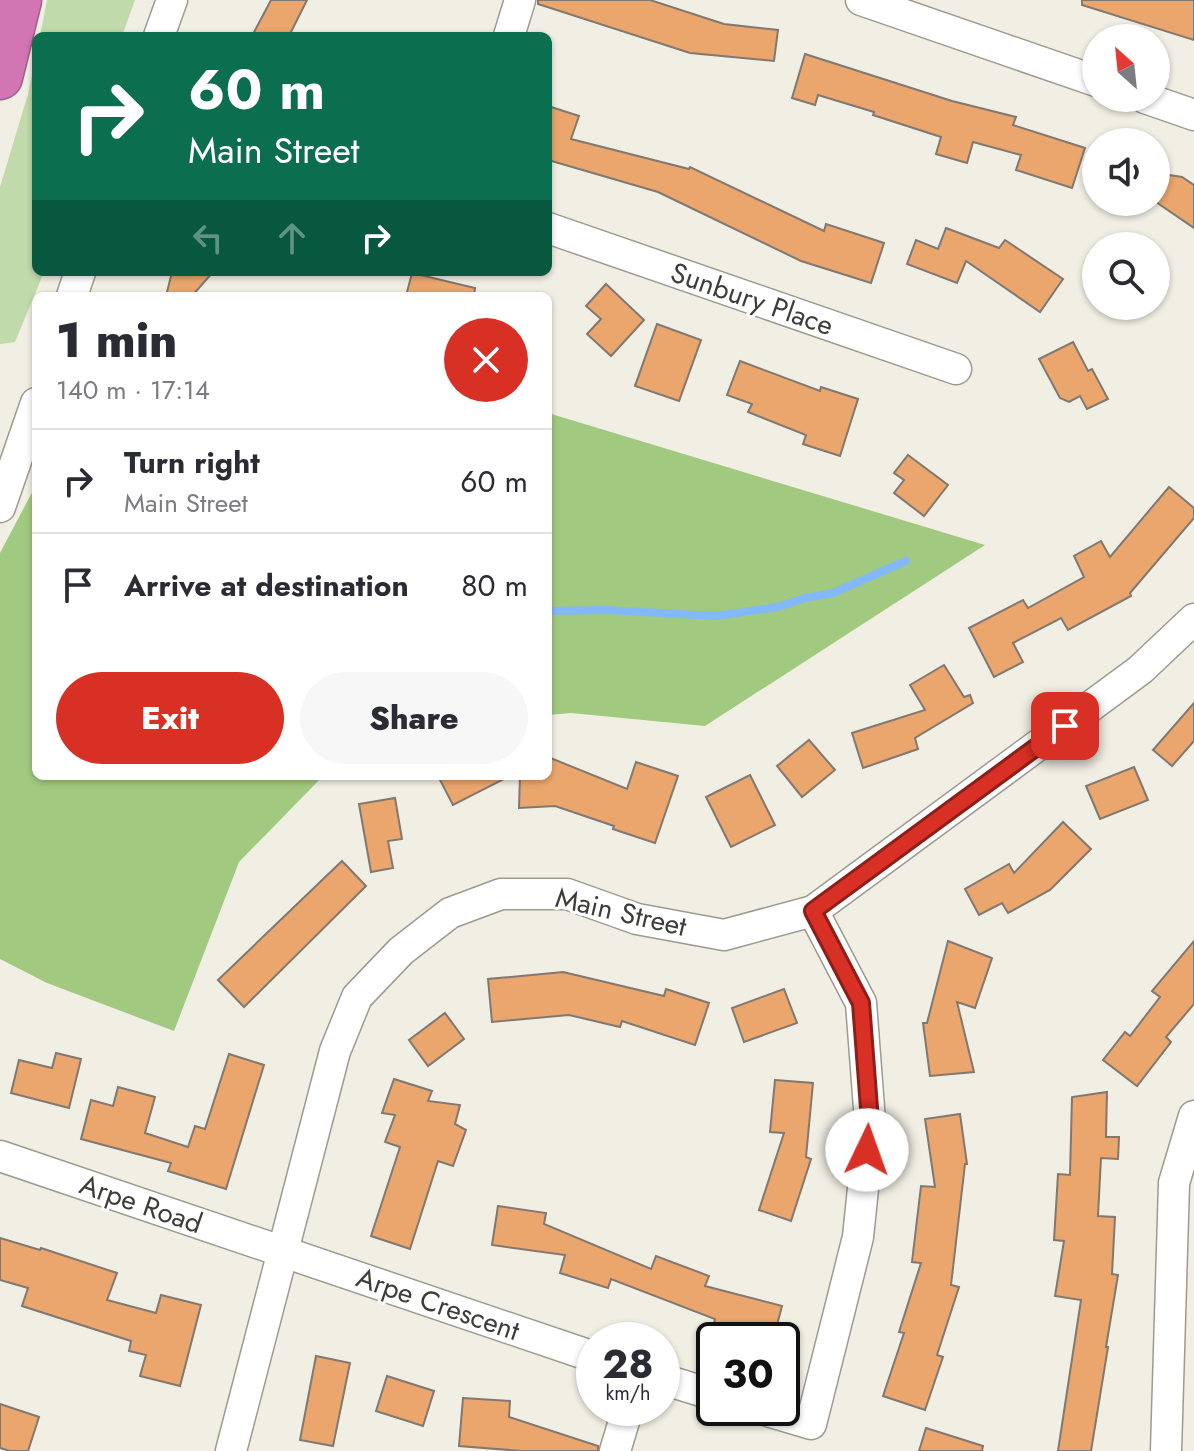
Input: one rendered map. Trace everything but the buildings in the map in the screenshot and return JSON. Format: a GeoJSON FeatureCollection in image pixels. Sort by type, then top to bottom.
{"type":"FeatureCollection","features":[{"type":"Feature","properties":{"kind":"highway"},"geometry":{"type":"LineString","coordinates":[[0,77],[19,0]]}},
{"type":"Feature","properties":{"kind":"street"},"geometry":{"type":"LineString","coordinates":[[160,32],[172,0]]}},
{"type":"Feature","properties":{"kind":"street"},"geometry":{"type":"LineString","coordinates":[[510,32],[520,0]]}},
{"type":"Feature","properties":{"kind":"street"},"geometry":{"type":"LineString","coordinates":[[861,0],[1082,76]]}},
{"type":"Feature","properties":{"kind":"street"},"geometry":{"type":"LineString","coordinates":[[1170,107],[1194,115]]}},
{"type":"Feature","properties":{"kind":"street","name":"Sunbury Place"},"geometry":{"type":"LineString","coordinates":[[552,229],[956,369]]}},
{"type":"Feature","properties":{"kind":"street"},"geometry":{"type":"LineString","coordinates":[[0,507],[32,415]]}},
{"type":"Feature","properties":{"kind":"street","name":"Main Street"},"geometry":{"type":"LineString","coordinates":[[231,1451],[335,1051],[357,997],[401,951],[450,913],[501,894],[567,894],[637,919],[724,935],[813,911],[1140,670],[1194,619]]}},
{"type":"Feature","properties":{"kind":"street"},"geometry":{"type":"LineString","coordinates":[[800,1421],[811,1424],[860,1223],[870,1121],[861,1003],[813,911]]}},
{"type":"Feature","properties":{"kind":"street"},"geometry":{"type":"LineString","coordinates":[[1166,1451],[1174,1183],[1188,1162],[1194,1116]]}},
{"type":"Feature","properties":{"kind":"street","name":"Arpe Road"},"geometry":{"type":"LineString","coordinates":[[0,1156],[282,1252]]}},
{"type":"Feature","properties":{"kind":"street","name":"Arpe Crescent"},"geometry":{"type":"LineString","coordinates":[[282,1252],[576,1351]]}},
{"type":"Feature","properties":{"kind":"street"},"geometry":{"type":"LineString","coordinates":[[615,1451],[623,1426]]}},
{"type":"Feature","properties":{"kind":"green space"},"geometry":{"type":"Polygon","coordinates":[[[47,0],[135,0],[123,32],[41,32],[47,0]]]}},
{"type":"Feature","properties":{"kind":"green space"},"geometry":{"type":"Polygon","coordinates":[[[32,74],[32,276],[42,276],[36,292],[32,292],[32,301],[15,342],[0,344],[0,187],[32,74]]]}},
{"type":"Feature","properties":{"kind":"green space"},"geometry":{"type":"Polygon","coordinates":[[[552,414],[985,545],[705,726],[571,713],[552,715],[552,414]]]}},
{"type":"Feature","properties":{"kind":"green space"},"geometry":{"type":"Polygon","coordinates":[[[32,493],[32,780],[319,780],[239,862],[174,1031],[47,983],[0,959],[0,553],[32,493]]]}},
{"type":"Feature","properties":{"kind":"waterway"},"geometry":{"type":"LineString","coordinates":[[552,611],[606,610],[716,616],[778,607],[833,593],[906,561]]}},
{"type":"Feature","properties":{"kind":"route"},"geometry":{"type":"LineString","coordinates":[[867,1150],[870,1121],[861,1003],[813,911],[1065,726]]}}]}
